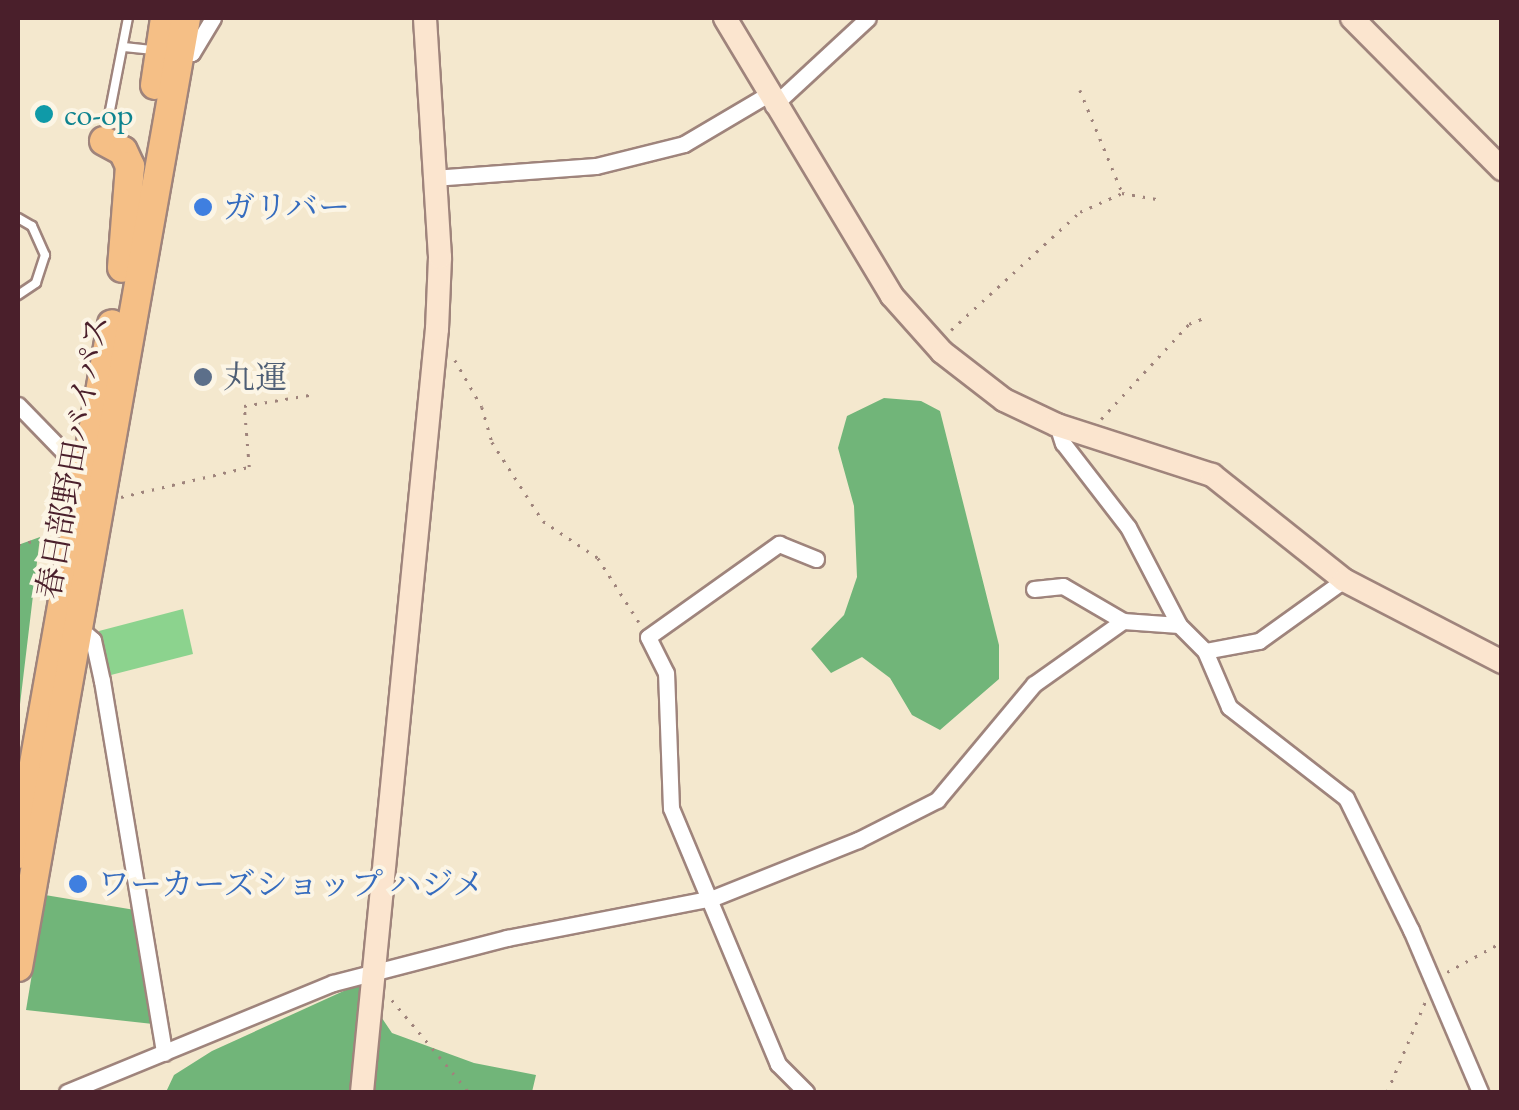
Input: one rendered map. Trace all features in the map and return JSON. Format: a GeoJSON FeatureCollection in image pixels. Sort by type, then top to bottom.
{"type":"FeatureCollection","features":[{"type":"Feature","properties":{"kind":"highway","name":"春日部野田バイパス"},"geometry":{"type":"LineString","coordinates":[[18,967],[100,502],[170,51],[165,18]]}},
{"type":"Feature","properties":{"kind":"highway","name":"春日部野田バイパス"},"geometry":{"type":"LineString","coordinates":[[18,854],[122,268],[170,51],[186,18]]}},
{"type":"Feature","properties":{"kind":"highway"},"geometry":{"type":"LineString","coordinates":[[104,141],[123,151],[130,166],[122,268]]}},
{"type":"Feature","properties":{"kind":"street"},"geometry":{"type":"LineString","coordinates":[[170,51],[192,53],[212,18]]}},
{"type":"Feature","properties":{"kind":"street"},"geometry":{"type":"LineString","coordinates":[[362,1092],[436,329],[426,18]]}},
{"type":"Feature","properties":{"kind":"street"},"geometry":{"type":"LineString","coordinates":[[725,18],[770,100],[892,296],[936,345],[1004,400],[1057,425],[1212,475],[1344,580],[1502,662]]}},
{"type":"Feature","properties":{"kind":"street"},"geometry":{"type":"LineString","coordinates":[[433,178],[596,166],[684,144],[770,100],[868,18]]}},
{"type":"Feature","properties":{"kind":"street"},"geometry":{"type":"LineString","coordinates":[[1352,18],[1502,169]]}},
{"type":"Feature","properties":{"kind":"street"},"geometry":{"type":"LineString","coordinates":[[18,405],[59,453],[85,474]]}},
{"type":"Feature","properties":{"kind":"street"},"geometry":{"type":"LineString","coordinates":[[1057,425],[1062,443],[1128,527],[1179,625],[1205,651],[1229,707],[1346,798],[1480,1092]]}},
{"type":"Feature","properties":{"kind":"street"},"geometry":{"type":"LineString","coordinates":[[806,1092],[778,1064],[713,898],[671,808],[666,673],[648,637],[779,544],[816,558]]}},
{"type":"Feature","properties":{"kind":"street"},"geometry":{"type":"LineString","coordinates":[[1205,651],[1259,642],[1344,580]]}},
{"type":"Feature","properties":{"kind":"street"},"geometry":{"type":"LineString","coordinates":[[1034,589],[1063,586],[1123,621],[1179,625]]}},
{"type":"Feature","properties":{"kind":"street"},"geometry":{"type":"LineString","coordinates":[[67,1092],[376,974],[713,898],[937,800],[1034,684],[1123,621]]}},
{"type":"Feature","properties":{"kind":"street"},"geometry":{"type":"LineString","coordinates":[[78,627],[93,640],[102,680],[164,1052]]}},
{"type":"Feature","properties":{"kind":"lane"},"geometry":{"type":"LineString","coordinates":[[104,141],[128,18]]}},
{"type":"Feature","properties":{"kind":"lane"},"geometry":{"type":"LineString","coordinates":[[124,47],[170,51]]}},
{"type":"Feature","properties":{"kind":"lane"},"geometry":{"type":"LineString","coordinates":[[18,218],[32,226],[46,256],[36,283],[18,295]]}},
{"type":"Feature","properties":{"kind":"path"},"geometry":{"type":"LineString","coordinates":[[1080,90],[1122,193]]}},
{"type":"Feature","properties":{"kind":"path"},"geometry":{"type":"LineString","coordinates":[[936,345],[1027,254],[1080,212],[1122,193],[1162,200]]}},
{"type":"Feature","properties":{"kind":"path"},"geometry":{"type":"LineString","coordinates":[[1087,434],[1188,324],[1206,316]]}},
{"type":"Feature","properties":{"kind":"path"},"geometry":{"type":"LineString","coordinates":[[436,329],[482,407],[492,442],[542,521],[598,558],[648,637]]}},
{"type":"Feature","properties":{"kind":"path"},"geometry":{"type":"LineString","coordinates":[[100,502],[249,467],[244,406],[315,394]]}},
{"type":"Feature","properties":{"kind":"path"},"geometry":{"type":"LineString","coordinates":[[59,453],[60,504]]}},
{"type":"Feature","properties":{"kind":"path"},"geometry":{"type":"LineString","coordinates":[[18,544],[55,537]]}},
{"type":"Feature","properties":{"kind":"path"},"geometry":{"type":"LineString","coordinates":[[1387,1092],[1431,984],[1474,952],[1502,942]]}},
{"type":"Feature","properties":{"kind":"path"},"geometry":{"type":"LineString","coordinates":[[376,974],[469,1092]]}},
{"type":"Feature","properties":{"kind":"green space"},"geometry":{"type":"Polygon","coordinates":[[[884,398],[921,401],[940,411],[999,645],[999,679],[940,730],[912,715],[890,678],[862,657],[831,673],[811,649],[844,615],[857,577],[854,506],[838,448],[847,416],[884,398]]]}},
{"type":"Feature","properties":{"kind":"green space"},"geometry":{"type":"Polygon","coordinates":[[[40,537],[18,721],[18,545],[40,537]]]}},
{"type":"Feature","properties":{"kind":"green space"},"geometry":{"type":"Polygon","coordinates":[[[183,609],[193,654],[107,676],[99,631],[183,609]]]}},
{"type":"Feature","properties":{"kind":"green space"},"geometry":{"type":"Polygon","coordinates":[[[45,895],[135,910],[153,1024],[26,1010],[45,895]]]}},
{"type":"Feature","properties":{"kind":"green space"},"geometry":{"type":"Polygon","coordinates":[[[359,984],[392,1033],[474,1063],[536,1075],[532,1092],[166,1092],[174,1075],[212,1051],[359,984]]]}},
{"type":"Feature","properties":{"kind":"place","name":"co-op"},"geometry":{"type":"Point","coordinates":[44,114]}},
{"type":"Feature","properties":{"kind":"place","name":"ガリバー"},"geometry":{"type":"Point","coordinates":[203,207]}},
{"type":"Feature","properties":{"kind":"place","name":"丸運"},"geometry":{"type":"Point","coordinates":[203,377]}},
{"type":"Feature","properties":{"kind":"place","name":"ワーカーズショップ ハジメ"},"geometry":{"type":"Point","coordinates":[78,884]}}]}
